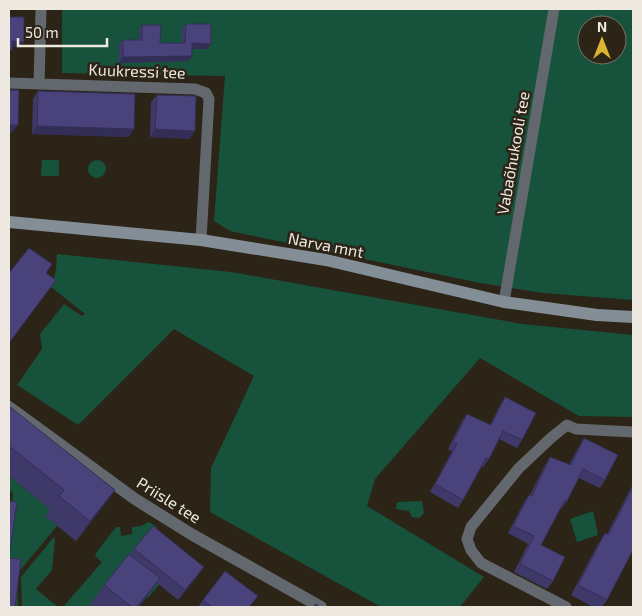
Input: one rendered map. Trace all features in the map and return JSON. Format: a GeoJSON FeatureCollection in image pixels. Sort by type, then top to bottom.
{"type":"FeatureCollection","features":[{"type":"Feature","properties":{"kind":"main road","name":"Narva mnt"},"geometry":{"type":"LineString","coordinates":[[9,222],[201,240],[326,260],[504,302],[597,315],[633,317]]}},
{"type":"Feature","properties":{"kind":"street"},"geometry":{"type":"LineString","coordinates":[[39,84],[41,9]]}},
{"type":"Feature","properties":{"kind":"street","name":"Vabaõhukooli tee"},"geometry":{"type":"LineString","coordinates":[[504,302],[554,9]]}},
{"type":"Feature","properties":{"kind":"street","name":"Kuukressi tee"},"geometry":{"type":"LineString","coordinates":[[9,83],[195,88],[206,93],[209,100],[201,240]]}},
{"type":"Feature","properties":{"kind":"street","name":"Priisle tee"},"geometry":{"type":"LineString","coordinates":[[9,408],[135,499],[191,534],[321,607]]}},
{"type":"Feature","properties":{"kind":"street"},"geometry":{"type":"LineString","coordinates":[[566,607],[481,562],[470,550],[467,539],[471,527],[519,468],[552,436],[567,425],[576,429],[633,432]]}},
{"type":"Feature","properties":{"kind":"green space"},"geometry":{"type":"Polygon","coordinates":[[[62,9],[633,9],[633,300],[543,293],[480,283],[230,231],[214,221],[225,76],[62,73],[62,9]]]}},
{"type":"Feature","properties":{"kind":"green space"},"geometry":{"type":"Polygon","coordinates":[[[42,160],[59,160],[59,176],[41,176],[42,160]]]}},
{"type":"Feature","properties":{"kind":"green space"},"geometry":{"type":"Polygon","coordinates":[[[97,160],[105,165],[106,169],[101,177],[97,178],[89,173],[88,169],[93,161],[97,160]]]}},
{"type":"Feature","properties":{"kind":"green space"},"geometry":{"type":"Polygon","coordinates":[[[57,254],[231,272],[522,324],[633,335],[633,417],[579,416],[480,358],[375,479],[367,506],[484,577],[460,607],[381,607],[210,512],[211,468],[254,376],[174,329],[78,425],[17,385],[42,349],[40,334],[64,304],[82,316],[85,314],[51,287],[56,270],[57,254]]]}},
{"type":"Feature","properties":{"kind":"green space"},"geometry":{"type":"Polygon","coordinates":[[[9,476],[50,509],[57,526],[17,574],[18,607],[9,607],[9,516],[11,515],[13,493],[9,489],[9,476]]]}},
{"type":"Feature","properties":{"kind":"green space"},"geometry":{"type":"Polygon","coordinates":[[[422,501],[424,513],[419,518],[412,517],[409,511],[396,509],[397,502],[422,501]]]}},
{"type":"Feature","properties":{"kind":"green space"},"geometry":{"type":"Polygon","coordinates":[[[593,511],[598,535],[577,542],[570,519],[593,511]]]}},
{"type":"Feature","properties":{"kind":"green space"},"geometry":{"type":"Polygon","coordinates":[[[149,522],[157,527],[156,530],[127,559],[159,585],[148,598],[91,605],[93,607],[63,607],[102,562],[95,556],[96,553],[116,527],[120,527],[121,536],[132,534],[132,527],[141,526],[149,522]]]}},
{"type":"Feature","properties":{"kind":"green space"},"geometry":{"type":"Polygon","coordinates":[[[53,538],[55,538],[52,570],[36,589],[58,607],[22,607],[21,577],[53,538]]]}},
{"type":"Feature","properties":{"kind":"building"},"geometry":{"type":"Polygon","coordinates":[[[9,17],[24,17],[24,42],[12,41],[12,50],[9,50],[9,17]]]}},
{"type":"Feature","properties":{"kind":"building"},"geometry":{"type":"Polygon","coordinates":[[[186,24],[211,24],[211,44],[192,43],[192,56],[123,57],[123,40],[142,40],[142,25],[161,25],[160,43],[185,43],[186,24]]]}},
{"type":"Feature","properties":{"kind":"building"},"geometry":{"type":"Polygon","coordinates":[[[9,90],[19,90],[18,125],[9,125],[9,90]]]}},
{"type":"Feature","properties":{"kind":"building"},"geometry":{"type":"Polygon","coordinates":[[[38,91],[135,94],[134,129],[37,126],[38,91]]]}},
{"type":"Feature","properties":{"kind":"building"},"geometry":{"type":"Polygon","coordinates":[[[157,95],[196,96],[195,131],[155,129],[157,95]]]}},
{"type":"Feature","properties":{"kind":"building"},"geometry":{"type":"Polygon","coordinates":[[[29,248],[52,264],[46,273],[56,280],[9,343],[9,273],[29,248]]]}},
{"type":"Feature","properties":{"kind":"building"},"geometry":{"type":"Polygon","coordinates":[[[505,397],[536,413],[522,440],[503,431],[489,459],[486,458],[463,500],[435,484],[457,444],[453,442],[467,414],[491,425],[505,397]]]}},
{"type":"Feature","properties":{"kind":"building"},"geometry":{"type":"Polygon","coordinates":[[[10,407],[115,490],[90,521],[59,496],[64,490],[9,446],[10,407]]]}},
{"type":"Feature","properties":{"kind":"building"},"geometry":{"type":"Polygon","coordinates":[[[584,438],[618,455],[605,480],[583,469],[541,545],[565,557],[553,581],[520,564],[534,536],[513,526],[529,495],[532,496],[550,457],[571,465],[584,438]]]}},
{"type":"Feature","properties":{"kind":"building"},"geometry":{"type":"Polygon","coordinates":[[[633,487],[633,550],[607,600],[578,585],[605,533],[608,535],[633,487]]]}},
{"type":"Feature","properties":{"kind":"building"},"geometry":{"type":"Polygon","coordinates":[[[9,501],[17,502],[9,558],[9,501]]]}},
{"type":"Feature","properties":{"kind":"building"},"geometry":{"type":"Polygon","coordinates":[[[153,526],[204,567],[185,590],[134,549],[153,526]]]}},
{"type":"Feature","properties":{"kind":"building"},"geometry":{"type":"Polygon","coordinates":[[[129,554],[160,578],[137,607],[132,607],[104,585],[129,554]]]}},
{"type":"Feature","properties":{"kind":"building"},"geometry":{"type":"Polygon","coordinates":[[[9,558],[21,559],[15,607],[9,607],[9,558]]]}},
{"type":"Feature","properties":{"kind":"building"},"geometry":{"type":"Polygon","coordinates":[[[225,571],[258,596],[249,607],[212,607],[203,600],[225,571]]]}}]}
